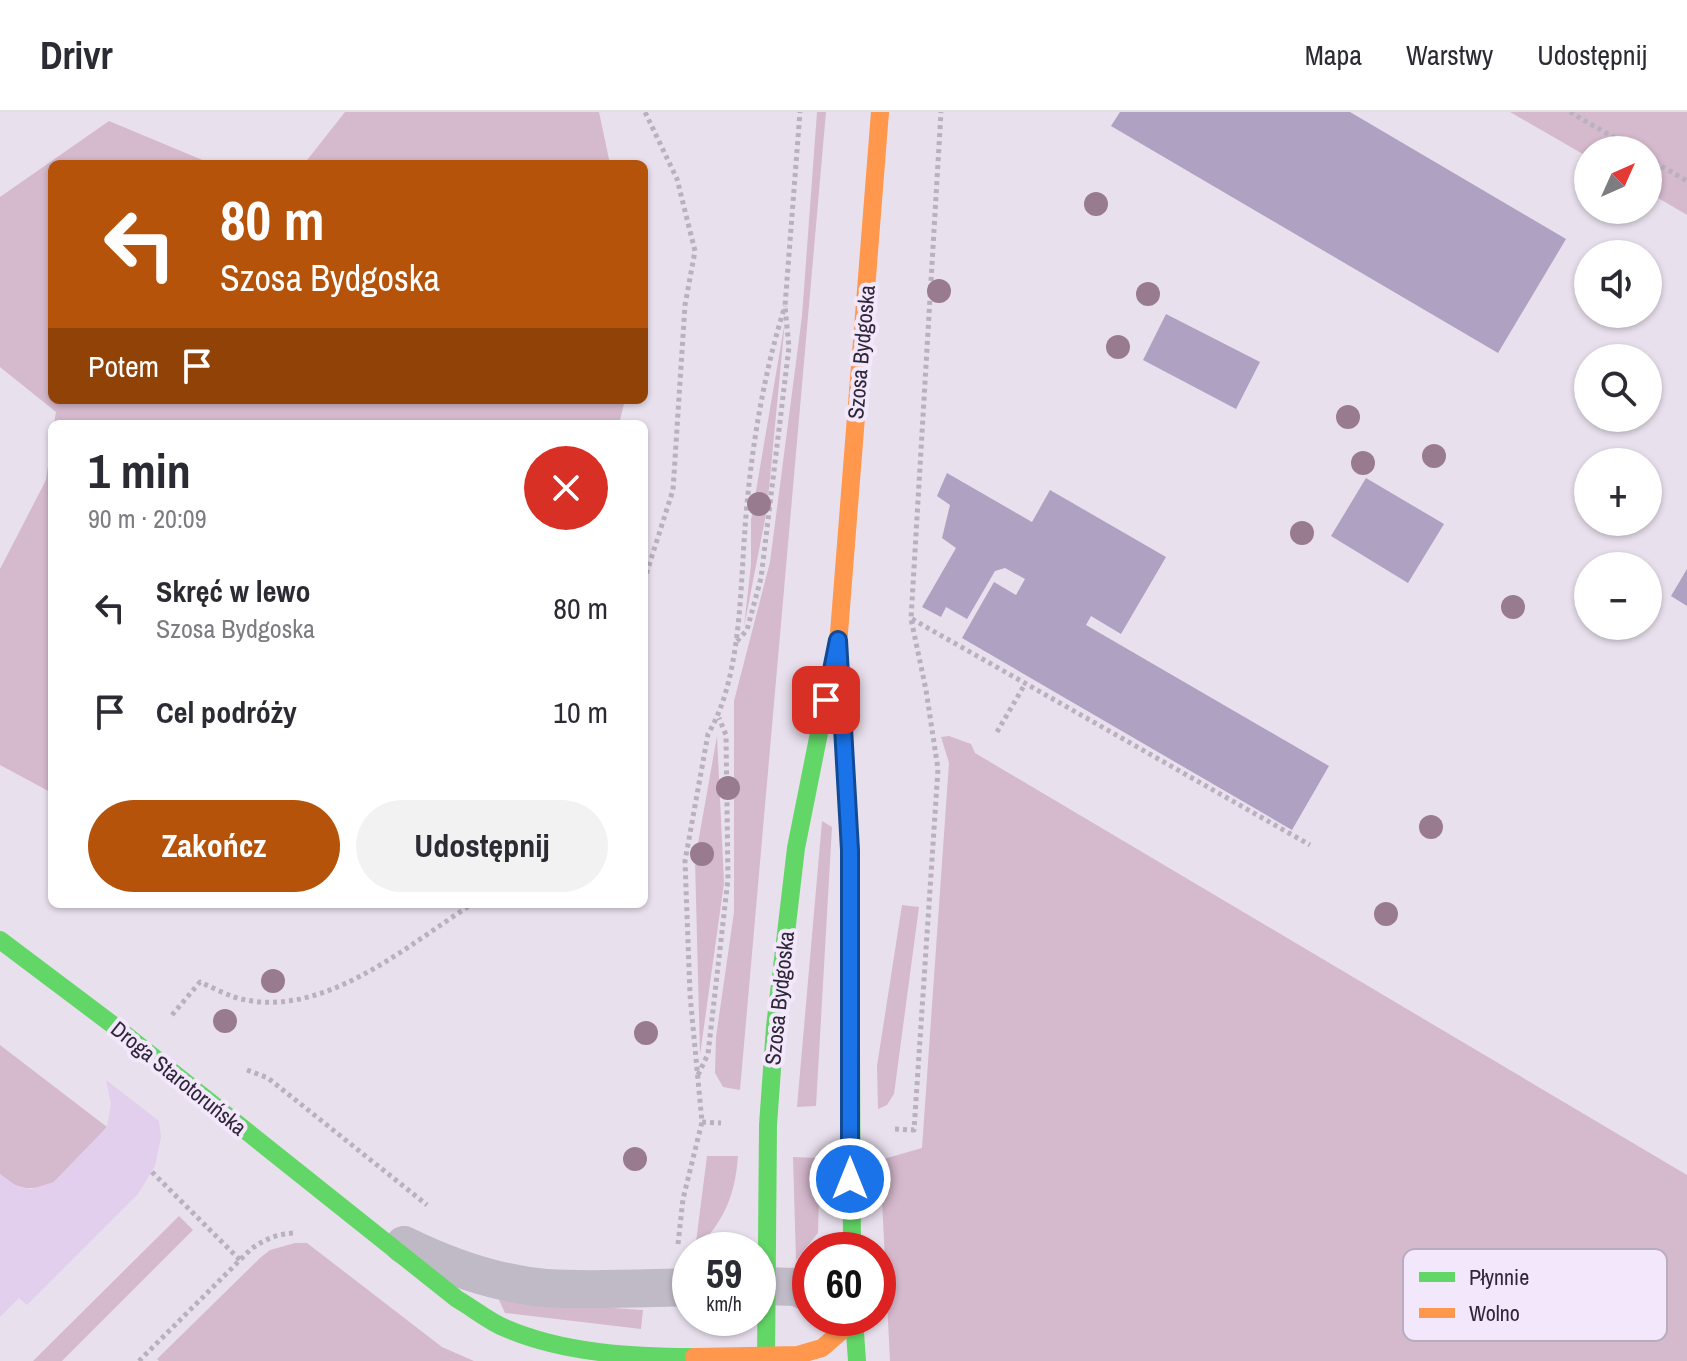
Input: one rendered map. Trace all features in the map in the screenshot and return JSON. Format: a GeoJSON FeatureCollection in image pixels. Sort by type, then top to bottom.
{"type":"FeatureCollection","features":[{"type":"Feature","properties":{"kind":"main road","name":"Szosa Bydgoska"},"geometry":{"type":"LineString","coordinates":[[764,1232],[775,1027],[796,848],[838,640],[880,112]]}},
{"type":"Feature","properties":{"kind":"main road","name":"Szosa Bydgoska"},"geometry":{"type":"LineString","coordinates":[[838,640],[850,850],[852,1232]]}},
{"type":"Feature","properties":{"kind":"main road","name":"Droga Starotoruńska"},"geometry":{"type":"LineString","coordinates":[[0,940],[142,1048],[457,1299],[503,1327],[546,1342],[587,1350],[669,1357],[766,1358],[798,1355],[822,1348],[835,1336]]}},
{"type":"Feature","properties":{"kind":"main road","name":"Szosa Bydgoska"},"geometry":{"type":"LineString","coordinates":[[765,1336],[766,1358]]}},
{"type":"Feature","properties":{"kind":"main road"},"geometry":{"type":"LineString","coordinates":[[855,1336],[857,1361]]}},
{"type":"Feature","properties":{"kind":"street","name":"Droga Starotoruńska"},"geometry":{"type":"LineString","coordinates":[[355,1220],[440,1263],[501,1280],[544,1288],[672,1287]]}},
{"type":"Feature","properties":{"kind":"path"},"geometry":{"type":"LineString","coordinates":[[645,112],[677,179],[695,251],[685,305],[673,490],[648,568]]}},
{"type":"Feature","properties":{"kind":"path"},"geometry":{"type":"LineString","coordinates":[[736,641],[747,630],[761,578],[789,347],[785,306],[800,112]]}},
{"type":"Feature","properties":{"kind":"path"},"geometry":{"type":"LineString","coordinates":[[914,1130],[938,769],[911,619],[941,112]]}},
{"type":"Feature","properties":{"kind":"path"},"geometry":{"type":"LineString","coordinates":[[1570,112],[1611,136]]}},
{"type":"Feature","properties":{"kind":"path"},"geometry":{"type":"LineString","coordinates":[[1662,166],[1687,181]]}},
{"type":"Feature","properties":{"kind":"path"},"geometry":{"type":"LineString","coordinates":[[702,1122],[690,995],[685,861],[708,734],[719,717],[736,641],[751,471],[772,346],[785,306]]}},
{"type":"Feature","properties":{"kind":"path"},"geometry":{"type":"LineString","coordinates":[[911,619],[1310,845]]}},
{"type":"Feature","properties":{"kind":"path"},"geometry":{"type":"LineString","coordinates":[[997,732],[1025,684]]}},
{"type":"Feature","properties":{"kind":"path"},"geometry":{"type":"LineString","coordinates":[[698,1076],[708,1054],[728,879],[726,735],[719,717]]}},
{"type":"Feature","properties":{"kind":"path"},"geometry":{"type":"LineString","coordinates":[[142,1048],[200,982],[235,997],[275,1003],[314,998],[346,985],[466,908]]}},
{"type":"Feature","properties":{"kind":"path"},"geometry":{"type":"LineString","coordinates":[[239,1066],[268,1078],[434,1210]]}},
{"type":"Feature","properties":{"kind":"path"},"geometry":{"type":"LineString","coordinates":[[152,1172],[240,1260]]}},
{"type":"Feature","properties":{"kind":"path"},"geometry":{"type":"LineString","coordinates":[[144,1360],[240,1260],[263,1241],[279,1235],[303,1234]]}},
{"type":"Feature","properties":{"kind":"shaded area"},"geometry":{"type":"Polygon","coordinates":[[[345,112],[599,112],[609,160],[307,160],[345,112]]]}},
{"type":"Feature","properties":{"kind":"shaded area"},"geometry":{"type":"Polygon","coordinates":[[[817,112],[826,112],[740,1090],[723,1087],[715,1073],[716,1037],[734,912],[734,701],[770,562],[802,316],[817,112]]]}},
{"type":"Feature","properties":{"kind":"shaded area"},"geometry":{"type":"Polygon","coordinates":[[[1510,112],[1687,112],[1687,215],[1662,200],[1662,136],[1574,136],[1574,149],[1510,112]]]}},
{"type":"Feature","properties":{"kind":"shaded area"},"geometry":{"type":"Polygon","coordinates":[[[109,121],[202,160],[53,160],[109,121]]]}},
{"type":"Feature","properties":{"kind":"shaded area"},"geometry":{"type":"Polygon","coordinates":[[[48,164],[48,404],[624,404],[620,420],[55,420],[56,412],[0,367],[0,197],[48,164]]]}},
{"type":"Feature","properties":{"kind":"shaded area"},"geometry":{"type":"Polygon","coordinates":[[[785,321],[767,509],[744,627],[751,564],[751,520],[785,321]]]}},
{"type":"Feature","properties":{"kind":"shaded area"},"geometry":{"type":"Polygon","coordinates":[[[48,466],[48,791],[0,765],[0,569],[46,480],[48,466]]]}},
{"type":"Feature","properties":{"kind":"shaded area"},"geometry":{"type":"Polygon","coordinates":[[[717,736],[724,883],[700,1055],[695,860],[717,736]]]}},
{"type":"Feature","properties":{"kind":"shaded area"},"geometry":{"type":"Polygon","coordinates":[[[949,736],[971,744],[975,753],[1687,1175],[1687,1361],[890,1361],[889,1336],[896,1336],[896,1232],[884,1232],[880,1160],[922,1148],[949,763],[941,737],[949,736]]]}},
{"type":"Feature","properties":{"kind":"shaded area"},"geometry":{"type":"Polygon","coordinates":[[[822,821],[832,827],[816,1106],[797,1107],[822,821]]]}},
{"type":"Feature","properties":{"kind":"shaded area"},"geometry":{"type":"Polygon","coordinates":[[[902,905],[919,907],[894,1094],[887,1105],[878,1109],[877,1066],[902,905]]]}},
{"type":"Feature","properties":{"kind":"shaded area"},"geometry":{"type":"Polygon","coordinates":[[[0,1045],[107,1127],[54,1182],[46,1185],[25,1188],[0,1174],[0,1045]]]}},
{"type":"Feature","properties":{"kind":"shaded area"},"geometry":{"type":"Polygon","coordinates":[[[106,1080],[159,1121],[161,1137],[155,1166],[138,1194],[27,1305],[19,1298],[0,1317],[0,1174],[18,1187],[31,1189],[54,1182],[107,1127],[111,1104],[106,1080]]]}},
{"type":"Feature","properties":{"kind":"shaded area"},"geometry":{"type":"Polygon","coordinates":[[[707,1156],[738,1156],[731,1196],[721,1218],[711,1232],[697,1232],[707,1156]]]}},
{"type":"Feature","properties":{"kind":"shaded area"},"geometry":{"type":"Polygon","coordinates":[[[793,1157],[820,1158],[818,1232],[795,1232],[793,1157]]]}},
{"type":"Feature","properties":{"kind":"shaded area"},"geometry":{"type":"Polygon","coordinates":[[[179,1216],[193,1230],[62,1361],[33,1361],[179,1216]]]}},
{"type":"Feature","properties":{"kind":"shaded area"},"geometry":{"type":"Polygon","coordinates":[[[307,1243],[442,1347],[474,1361],[157,1359],[260,1258],[270,1250],[307,1243]]]}},
{"type":"Feature","properties":{"kind":"shaded area"},"geometry":{"type":"Polygon","coordinates":[[[499,1300],[643,1310],[641,1329],[505,1313],[499,1300]]]}},
{"type":"Feature","properties":{"kind":"building"},"geometry":{"type":"Polygon","coordinates":[[[1120,112],[1350,112],[1566,239],[1498,353],[1111,126],[1120,112]]]}},
{"type":"Feature","properties":{"kind":"building"},"geometry":{"type":"Polygon","coordinates":[[[1166,314],[1260,362],[1236,409],[1143,360],[1166,314]]]}},
{"type":"Feature","properties":{"kind":"building"},"geometry":{"type":"Polygon","coordinates":[[[947,473],[1032,522],[1050,490],[1166,557],[1121,634],[1091,616],[1086,625],[1329,766],[1292,830],[962,638],[994,582],[1016,595],[1025,579],[1005,568],[995,571],[967,619],[946,607],[941,617],[922,607],[956,548],[942,538],[950,505],[937,496],[947,473]]]}},
{"type":"Feature","properties":{"kind":"building"},"geometry":{"type":"Polygon","coordinates":[[[1366,478],[1444,524],[1408,583],[1331,536],[1366,478]]]}},
{"type":"Feature","properties":{"kind":"building"},"geometry":{"type":"Polygon","coordinates":[[[1687,569],[1687,606],[1671,596],[1687,569]]]}},
{"type":"Feature","properties":{"kind":"traffic: fast"},"geometry":{"type":"LineString","coordinates":[[766,1361],[768,1125],[775,1027],[796,848],[839,633]]}},
{"type":"Feature","properties":{"kind":"traffic: fast"},"geometry":{"type":"LineString","coordinates":[[842,703],[850,850],[852,1232]]}},
{"type":"Feature","properties":{"kind":"traffic: fast"},"geometry":{"type":"LineString","coordinates":[[0,940],[117,1028],[457,1299],[493,1322],[527,1336],[574,1348],[646,1356],[694,1357]]}},
{"type":"Feature","properties":{"kind":"traffic: fast"},"geometry":{"type":"LineString","coordinates":[[855,1336],[857,1361]]}},
{"type":"Feature","properties":{"kind":"traffic: slow"},"geometry":{"type":"LineString","coordinates":[[839,633],[880,112]]}},
{"type":"Feature","properties":{"kind":"traffic: slow"},"geometry":{"type":"LineString","coordinates":[[694,1357],[798,1355],[822,1348],[836,1336]]}},
{"type":"Feature","properties":{"kind":"route"},"geometry":{"type":"LineString","coordinates":[[826,700],[838,640],[850,850],[850,1179]]}}]}
